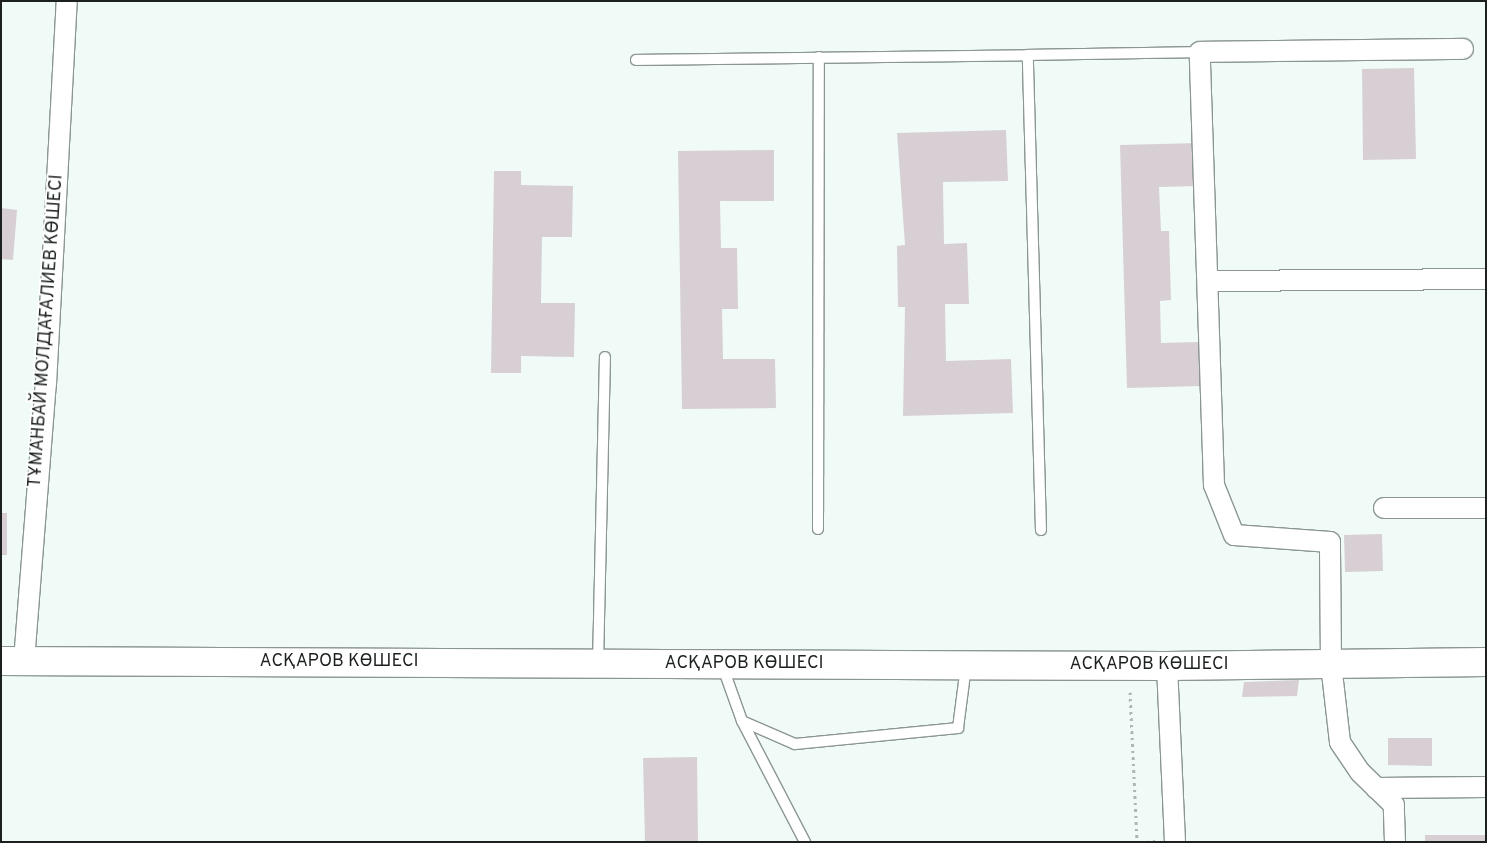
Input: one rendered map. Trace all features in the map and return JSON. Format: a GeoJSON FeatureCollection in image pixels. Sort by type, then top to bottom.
{"type":"FeatureCollection","features":[{"type":"Feature","properties":{"kind":"main road","name":"АСҚАРОВ КӨШЕСІ"},"geometry":{"type":"LineString","coordinates":[[13,661],[1128,666],[1486,662]]}},
{"type":"Feature","properties":{"kind":"street","name":"ТҰМАНБАЙ МОЛДАҒАЛИЕВ КӨШЕСІ"},"geometry":{"type":"LineString","coordinates":[[13,661],[46,384],[67,1]]}},
{"type":"Feature","properties":{"kind":"street"},"geometry":{"type":"LineString","coordinates":[[1395,842],[1394,805],[1376,788],[1340,742],[1331,664],[1330,542],[1234,535],[1214,485],[1209,281],[1200,52],[1463,49]]}},
{"type":"Feature","properties":{"kind":"street"},"geometry":{"type":"LineString","coordinates":[[1209,281],[1486,279]]}},
{"type":"Feature","properties":{"kind":"street"},"geometry":{"type":"LineString","coordinates":[[1384,508],[1486,508]]}},
{"type":"Feature","properties":{"kind":"street"},"geometry":{"type":"LineString","coordinates":[[1167,666],[1175,842]]}},
{"type":"Feature","properties":{"kind":"street"},"geometry":{"type":"LineString","coordinates":[[1376,788],[1486,787]]}},
{"type":"Feature","properties":{"kind":"lane"},"geometry":{"type":"LineString","coordinates":[[636,60],[1200,52]]}},
{"type":"Feature","properties":{"kind":"lane"},"geometry":{"type":"LineString","coordinates":[[1028,55],[1041,530]]}},
{"type":"Feature","properties":{"kind":"lane"},"geometry":{"type":"LineString","coordinates":[[818,529],[819,57]]}},
{"type":"Feature","properties":{"kind":"lane"},"geometry":{"type":"LineString","coordinates":[[598,664],[605,357]]}},
{"type":"Feature","properties":{"kind":"lane"},"geometry":{"type":"LineString","coordinates":[[721,664],[742,721],[805,842]]}},
{"type":"Feature","properties":{"kind":"lane"},"geometry":{"type":"LineString","coordinates":[[742,721],[795,744],[958,728],[966,665]]}},
{"type":"Feature","properties":{"kind":"path"},"geometry":{"type":"LineString","coordinates":[[1128,666],[1137,842]]}},
{"type":"Feature","properties":{"kind":"building"},"geometry":{"type":"Polygon","coordinates":[[[1414,68],[1416,159],[1363,160],[1362,69],[1414,68]]]}},
{"type":"Feature","properties":{"kind":"building"},"geometry":{"type":"Polygon","coordinates":[[[1006,130],[1008,181],[943,182],[944,244],[967,243],[969,304],[945,304],[946,361],[1011,359],[1013,413],[903,416],[905,307],[898,307],[897,246],[905,245],[897,133],[1006,130]]]}},
{"type":"Feature","properties":{"kind":"building"},"geometry":{"type":"Polygon","coordinates":[[[1198,143],[1199,186],[1159,187],[1161,231],[1169,231],[1171,300],[1160,301],[1161,343],[1200,342],[1201,386],[1127,388],[1120,145],[1198,143]]]}},
{"type":"Feature","properties":{"kind":"building"},"geometry":{"type":"Polygon","coordinates":[[[774,150],[774,201],[720,201],[721,248],[737,248],[738,309],[722,309],[723,359],[775,359],[776,408],[682,409],[678,151],[774,150]]]}},
{"type":"Feature","properties":{"kind":"building"},"geometry":{"type":"Polygon","coordinates":[[[494,171],[521,171],[521,185],[573,186],[572,237],[542,237],[541,303],[575,303],[574,357],[521,356],[521,373],[491,373],[494,171]]]}},
{"type":"Feature","properties":{"kind":"building"},"geometry":{"type":"Polygon","coordinates":[[[1,208],[17,210],[13,260],[1,259],[1,208]]]}},
{"type":"Feature","properties":{"kind":"building"},"geometry":{"type":"Polygon","coordinates":[[[1,513],[7,513],[7,555],[1,555],[1,513]]]}},
{"type":"Feature","properties":{"kind":"building"},"geometry":{"type":"Polygon","coordinates":[[[1382,534],[1383,571],[1345,572],[1344,535],[1382,534]]]}},
{"type":"Feature","properties":{"kind":"building"},"geometry":{"type":"Polygon","coordinates":[[[1299,680],[1297,696],[1242,697],[1244,682],[1299,680]]]}},
{"type":"Feature","properties":{"kind":"building"},"geometry":{"type":"Polygon","coordinates":[[[1388,738],[1432,738],[1432,766],[1388,765],[1388,738]]]}},
{"type":"Feature","properties":{"kind":"building"},"geometry":{"type":"Polygon","coordinates":[[[697,757],[698,842],[645,842],[643,758],[697,757]]]}},
{"type":"Feature","properties":{"kind":"building"},"geometry":{"type":"Polygon","coordinates":[[[1425,835],[1486,835],[1486,842],[1425,842],[1425,835]]]}}]}
